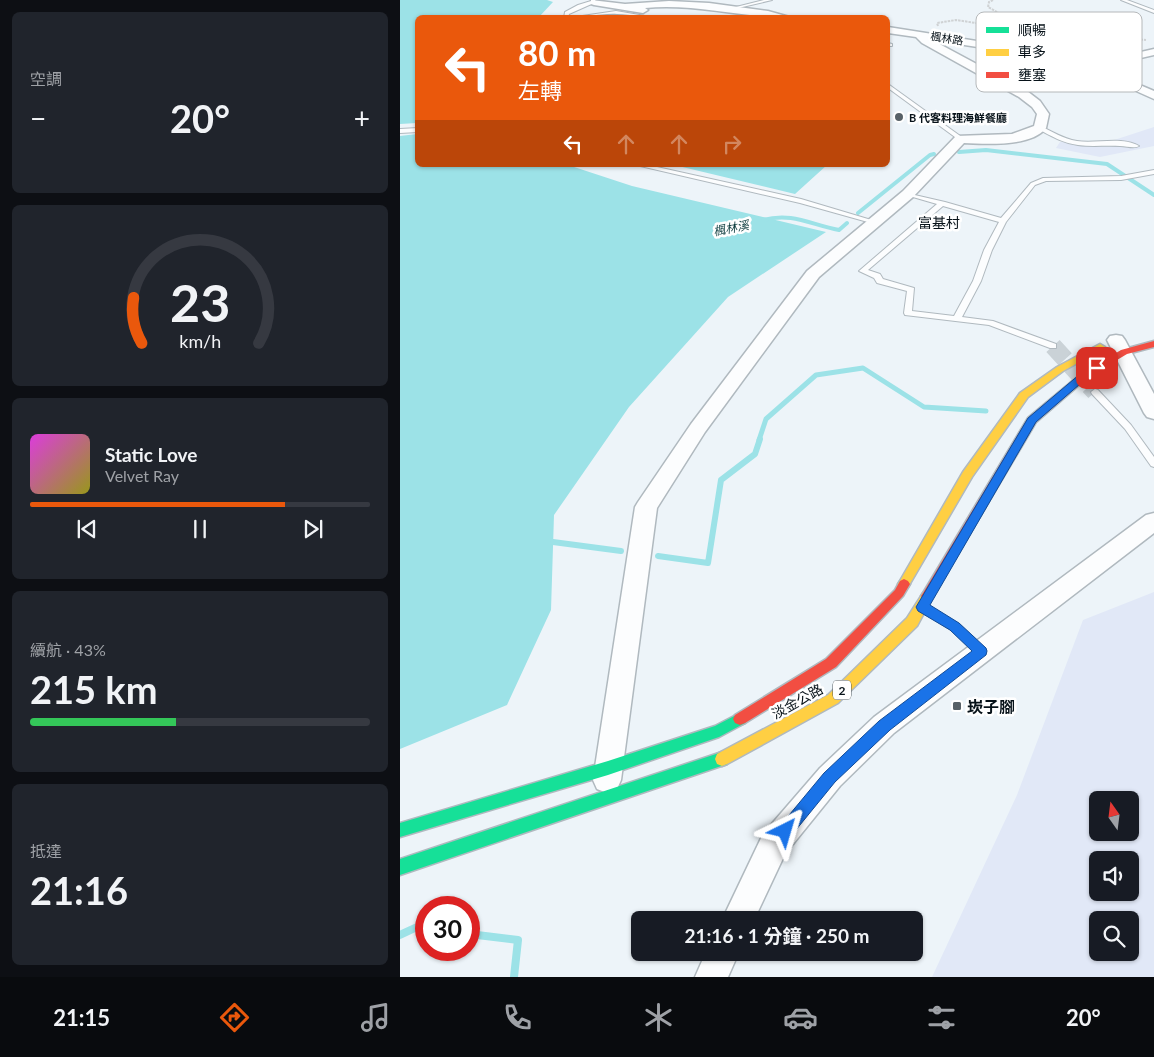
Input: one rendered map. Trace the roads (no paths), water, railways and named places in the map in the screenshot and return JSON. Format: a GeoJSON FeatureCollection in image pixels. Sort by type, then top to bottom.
{"type":"FeatureCollection","features":[{"type":"Feature","properties":{"kind":"main road","name":"淡金公路"},"geometry":{"type":"LineString","coordinates":[[400,830],[608,768],[719,730],[831,663],[911,600],[1032,420],[1122,343]]}},
{"type":"Feature","properties":{"kind":"main road","name":"淡金公路"},"geometry":{"type":"LineString","coordinates":[[400,867],[730,756],[833,699],[912,622],[911,600],[967,475],[1024,395],[1090,351],[1122,343],[1154,344]]}},
{"type":"Feature","properties":{"kind":"street"},"geometry":{"type":"LineString","coordinates":[[593,1],[674,15]]}},
{"type":"Feature","properties":{"kind":"street"},"geometry":{"type":"LineString","coordinates":[[629,6],[682,3],[740,8],[774,15]]}},
{"type":"Feature","properties":{"kind":"street","name":"楓林路"},"geometry":{"type":"LineString","coordinates":[[890,30],[976,43]]}},
{"type":"Feature","properties":{"kind":"street"},"geometry":{"type":"LineString","coordinates":[[918,34],[926,41],[976,68]]}},
{"type":"Feature","properties":{"kind":"street"},"geometry":{"type":"LineString","coordinates":[[1142,90],[1154,95]]}},
{"type":"Feature","properties":{"kind":"street"},"geometry":{"type":"LineString","coordinates":[[607,798],[608,768],[646,507],[698,428],[813,274],[908,194],[961,139],[999,140],[1029,135],[1040,128],[1044,114],[1036,104],[1019,92]]}},
{"type":"Feature","properties":{"kind":"street"},"geometry":{"type":"LineString","coordinates":[[1122,343],[1128,363],[1154,413]]}},
{"type":"Feature","properties":{"kind":"street"},"geometry":{"type":"LineString","coordinates":[[742,911],[774,844],[830,778],[884,725],[1154,521]]}},
{"type":"Feature","properties":{"kind":"street"},"geometry":{"type":"LineString","coordinates":[[711,977],[719,961]]}},
{"type":"Feature","properties":{"kind":"lane"},"geometry":{"type":"LineString","coordinates":[[740,8],[770,0]]}},
{"type":"Feature","properties":{"kind":"lane"},"geometry":{"type":"LineString","coordinates":[[1123,0],[1154,12]]}},
{"type":"Feature","properties":{"kind":"lane"},"geometry":{"type":"LineString","coordinates":[[567,15],[580,6],[593,1]]}},
{"type":"Feature","properties":{"kind":"lane"},"geometry":{"type":"LineString","coordinates":[[594,15],[616,12],[636,15]]}},
{"type":"Feature","properties":{"kind":"lane"},"geometry":{"type":"LineString","coordinates":[[890,87],[961,139]]}},
{"type":"Feature","properties":{"kind":"lane"},"geometry":{"type":"LineString","coordinates":[[1040,128],[1062,139],[1077,143],[1124,143],[1136,146]]}},
{"type":"Feature","properties":{"kind":"lane"},"geometry":{"type":"LineString","coordinates":[[400,131],[415,130]]}},
{"type":"Feature","properties":{"kind":"lane"},"geometry":{"type":"LineString","coordinates":[[648,167],[801,202],[875,222]]}},
{"type":"Feature","properties":{"kind":"lane"},"geometry":{"type":"LineString","coordinates":[[957,319],[977,281],[988,250],[1003,222],[1033,184],[1045,179],[1121,178],[1154,172]]}},
{"type":"Feature","properties":{"kind":"lane"},"geometry":{"type":"LineString","coordinates":[[1146,174],[1154,179]]}},
{"type":"Feature","properties":{"kind":"lane"},"geometry":{"type":"LineString","coordinates":[[908,194],[1003,222]]}},
{"type":"Feature","properties":{"kind":"lane"},"geometry":{"type":"LineString","coordinates":[[943,203],[862,271],[877,276],[880,281],[911,290],[908,314],[990,323],[1053,346]]}},
{"type":"Feature","properties":{"kind":"lane"},"geometry":{"type":"LineString","coordinates":[[1095,392],[1128,427],[1154,464]]}},
{"type":"Feature","properties":{"kind":"lane"},"geometry":{"type":"LineString","coordinates":[[911,600],[955,626],[981,651]]}},
{"type":"Feature","properties":{"kind":"water"},"geometry":{"type":"Polygon","coordinates":[[[400,0],[547,0],[553,2],[541,15],[415,15],[415,123],[400,124],[400,0]]]}},
{"type":"Feature","properties":{"kind":"water"},"geometry":{"type":"Polygon","coordinates":[[[415,134],[415,167],[574,167],[632,186],[826,232],[728,297],[629,407],[554,515],[551,610],[507,705],[400,749],[400,136],[415,134]]]}},
{"type":"Feature","properties":{"kind":"water"},"geometry":{"type":"Polygon","coordinates":[[[682,167],[825,167],[795,194],[682,167]]]}},
{"type":"Feature","properties":{"kind":"waterway","name":"楓林溪"},"geometry":{"type":"LineString","coordinates":[[959,152],[986,150],[1107,164],[1154,195]]}},
{"type":"Feature","properties":{"kind":"waterway","name":"楓林溪"},"geometry":{"type":"LineString","coordinates":[[858,213],[930,155],[934,154]]}},
{"type":"Feature","properties":{"kind":"waterway","name":"楓林溪"},"geometry":{"type":"LineString","coordinates":[[763,220],[784,217],[793,218],[839,230],[847,223]]}},
{"type":"Feature","properties":{"kind":"waterway"},"geometry":{"type":"LineString","coordinates":[[759,440],[766,419],[816,375],[863,368],[924,407],[986,411]]}},
{"type":"Feature","properties":{"kind":"waterway"},"geometry":{"type":"LineString","coordinates":[[658,556],[708,563],[721,480],[755,454],[760,439]]}},
{"type":"Feature","properties":{"kind":"waterway"},"geometry":{"type":"LineString","coordinates":[[553,542],[621,551]]}},
{"type":"Feature","properties":{"kind":"waterway"},"geometry":{"type":"LineString","coordinates":[[400,935],[415,928]]}},
{"type":"Feature","properties":{"kind":"waterway"},"geometry":{"type":"LineString","coordinates":[[480,935],[518,940],[514,977]]}},
{"type":"Feature","properties":{"kind":"tunnel"},"geometry":{"type":"LineString","coordinates":[[1053,346],[1095,392]]}},
{"type":"Feature","properties":{"kind":"place","name":"B 代客料理海鮮餐廳"},"geometry":{"type":"Point","coordinates":[899,117]}},
{"type":"Feature","properties":{"kind":"place","name":"崁子腳"},"geometry":{"type":"Point","coordinates":[957,706]}},
{"type":"Feature","properties":{"kind":"district","name":"富基村"},"geometry":{"type":"Point","coordinates":[939,222]}}]}
